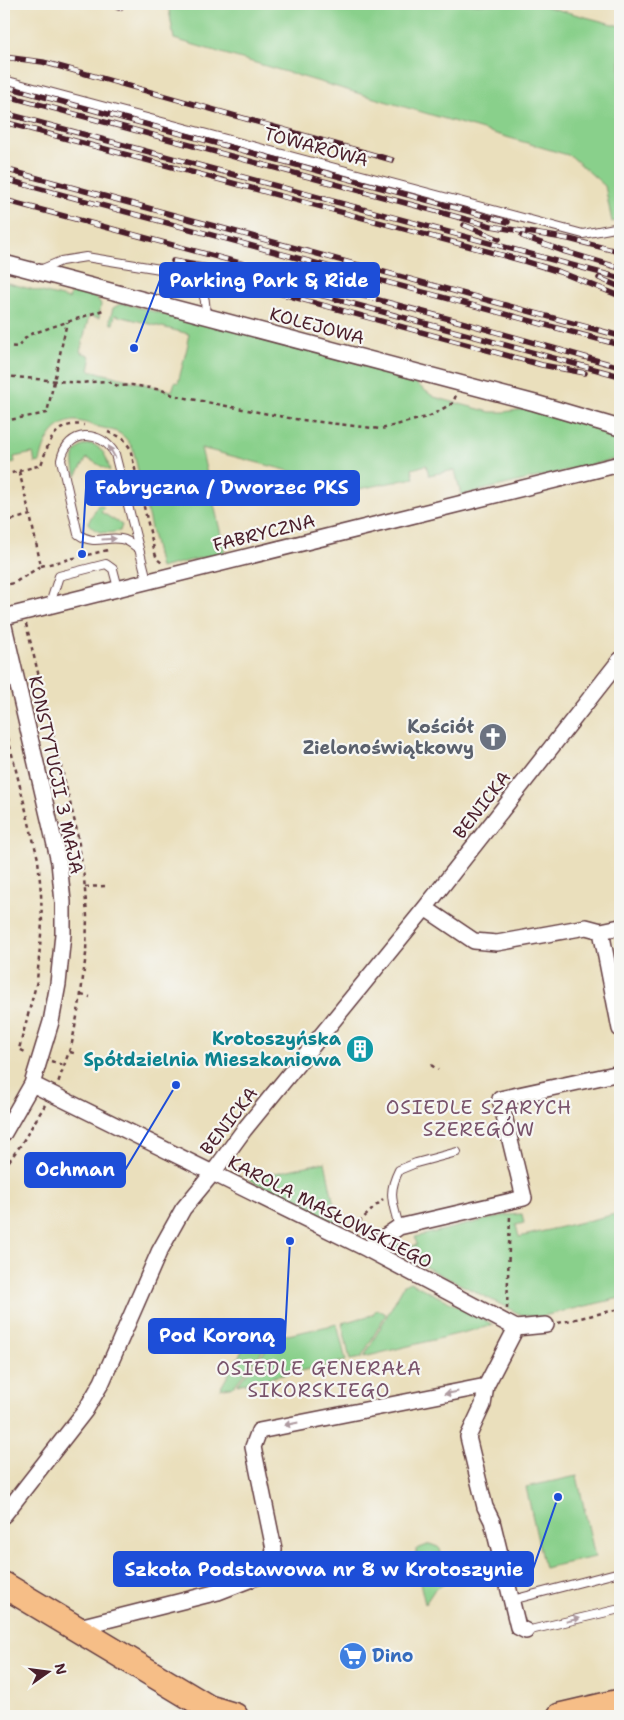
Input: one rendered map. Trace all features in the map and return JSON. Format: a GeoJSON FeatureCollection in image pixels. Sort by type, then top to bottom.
{"type":"FeatureCollection","features":[{"type":"Feature","properties":{"kind":"main road"},"geometry":{"type":"LineString","coordinates":[[4,1585],[213,1712],[235,1716]]}},
{"type":"Feature","properties":{"kind":"main road"},"geometry":{"type":"LineString","coordinates":[[560,1716],[620,1702]]}},
{"type":"Feature","properties":{"kind":"street","name":"KOLEJOWA"},"geometry":{"type":"LineString","coordinates":[[4,264],[535,403],[620,428]]}},
{"type":"Feature","properties":{"kind":"street","name":"FABRYCZNA"},"geometry":{"type":"LineString","coordinates":[[4,617],[50,604],[620,464]]}},
{"type":"Feature","properties":{"kind":"street","name":"KONSTYTUCJI 3 MAJA"},"geometry":{"type":"LineString","coordinates":[[4,626],[51,824],[59,862],[63,902],[63,934],[58,984],[51,1022],[32,1084],[4,1133]]}},
{"type":"Feature","properties":{"kind":"street","name":"BENICKA"},"geometry":{"type":"LineString","coordinates":[[4,1515],[85,1411],[102,1382],[160,1252],[183,1209],[212,1174],[244,1130],[425,908],[620,660]]}},
{"type":"Feature","properties":{"kind":"street"},"geometry":{"type":"LineString","coordinates":[[425,908],[474,941],[497,943],[586,927],[601,931],[620,926]]}},
{"type":"Feature","properties":{"kind":"street"},"geometry":{"type":"LineString","coordinates":[[601,931],[620,1030]]}},
{"type":"Feature","properties":{"kind":"street"},"geometry":{"type":"LineString","coordinates":[[367,1249],[399,1227],[524,1198],[500,1099],[620,1073]]}},
{"type":"Feature","properties":{"kind":"street","name":"KAROLA MASŁOWSKIEGO"},"geometry":{"type":"LineString","coordinates":[[32,1084],[367,1249],[511,1325]]}},
{"type":"Feature","properties":{"kind":"street"},"geometry":{"type":"LineString","coordinates":[[526,1631],[518,1627],[492,1521],[485,1507],[468,1437],[483,1405],[486,1386],[511,1325],[546,1326]]}},
{"type":"Feature","properties":{"kind":"street"},"geometry":{"type":"LineString","coordinates":[[75,1628],[218,1592],[270,1572],[274,1549],[253,1447],[259,1431],[486,1386]]}},
{"type":"Feature","properties":{"kind":"lane","name":"TOWAROWA"},"geometry":{"type":"LineString","coordinates":[[4,80],[583,234],[620,227]]}},
{"type":"Feature","properties":{"kind":"lane"},"geometry":{"type":"LineString","coordinates":[[36,272],[61,261],[86,257],[191,274],[200,287],[207,306],[204,315]]}},
{"type":"Feature","properties":{"kind":"lane"},"geometry":{"type":"LineString","coordinates":[[139,549],[121,539],[94,541],[84,539],[78,534],[61,460],[62,452],[76,438],[82,436],[98,438],[111,447],[115,454],[147,580]]}},
{"type":"Feature","properties":{"kind":"lane"},"geometry":{"type":"LineString","coordinates":[[50,604],[59,576],[106,564],[113,569],[118,588]]}},
{"type":"Feature","properties":{"kind":"lane"},"geometry":{"type":"LineString","coordinates":[[399,1227],[391,1195],[392,1184],[398,1170],[457,1152]]}},
{"type":"Feature","properties":{"kind":"lane"},"geometry":{"type":"LineString","coordinates":[[512,1600],[620,1572]]}},
{"type":"Feature","properties":{"kind":"lane"},"geometry":{"type":"LineString","coordinates":[[526,1631],[620,1609]]}},
{"type":"Feature","properties":{"kind":"path"},"geometry":{"type":"LineString","coordinates":[[53,195],[56,180]]}},
{"type":"Feature","properties":{"kind":"path"},"geometry":{"type":"LineString","coordinates":[[4,346],[18,347],[28,335],[106,309]]}},
{"type":"Feature","properties":{"kind":"path"},"geometry":{"type":"LineString","coordinates":[[4,420],[47,413],[67,322]]}},
{"type":"Feature","properties":{"kind":"path"},"geometry":{"type":"LineString","coordinates":[[4,376],[79,383],[106,381],[118,386],[132,385],[162,390],[173,395],[265,414],[381,429],[430,416],[453,403],[460,384]]}},
{"type":"Feature","properties":{"kind":"path"},"geometry":{"type":"LineString","coordinates":[[4,475],[41,465],[49,442],[54,434],[61,429],[76,424],[91,427]]}},
{"type":"Feature","properties":{"kind":"path"},"geometry":{"type":"LineString","coordinates":[[106,431],[123,438],[130,448],[157,559],[166,564],[168,575]]}},
{"type":"Feature","properties":{"kind":"path"},"geometry":{"type":"LineString","coordinates":[[4,584],[14,583],[42,566],[20,471]]}},
{"type":"Feature","properties":{"kind":"path"},"geometry":{"type":"LineString","coordinates":[[4,522],[30,515]]}},
{"type":"Feature","properties":{"kind":"path"},"geometry":{"type":"LineString","coordinates":[[4,722],[38,859],[41,892],[42,923],[37,980],[19,1049],[65,1066]]}},
{"type":"Feature","properties":{"kind":"path"},"geometry":{"type":"LineString","coordinates":[[85,887],[105,886]]}},
{"type":"Feature","properties":{"kind":"path"},"geometry":{"type":"LineString","coordinates":[[81,995],[90,996]]}},
{"type":"Feature","properties":{"kind":"path"},"geometry":{"type":"LineString","coordinates":[[70,1052],[77,1054]]}},
{"type":"Feature","properties":{"kind":"path"},"geometry":{"type":"LineString","coordinates":[[431,1065],[438,1070]]}},
{"type":"Feature","properties":{"kind":"path"},"geometry":{"type":"LineString","coordinates":[[350,1232],[383,1199]]}},
{"type":"Feature","properties":{"kind":"path"},"geometry":{"type":"LineString","coordinates":[[510,1201],[511,1325]]}},
{"type":"Feature","properties":{"kind":"path"},"geometry":{"type":"LineString","coordinates":[[546,1326],[620,1309]]}},
{"type":"Feature","properties":{"kind":"green space"},"geometry":{"type":"Polygon","coordinates":[[[168,4],[536,4],[620,26],[620,220],[612,222],[605,186],[571,156],[174,39],[168,4]]]}},
{"type":"Feature","properties":{"kind":"green space"},"geometry":{"type":"Polygon","coordinates":[[[4,282],[69,299],[72,290],[97,298],[101,304],[99,318],[89,316],[80,352],[89,355],[91,361],[89,370],[172,391],[175,382],[178,383],[189,334],[115,315],[113,324],[111,324],[110,319],[113,308],[122,303],[190,321],[210,323],[399,374],[408,378],[434,397],[490,412],[532,408],[620,435],[620,458],[461,495],[455,470],[429,475],[426,465],[412,469],[414,478],[359,489],[201,448],[225,552],[160,568],[133,449],[119,433],[78,421],[65,423],[54,431],[46,442],[40,462],[35,463],[33,453],[14,457],[15,462],[8,464],[9,470],[4,471],[4,282]]]}},
{"type":"Feature","properties":{"kind":"green space"},"geometry":{"type":"Polygon","coordinates":[[[92,444],[103,452],[110,471],[87,458],[76,476],[75,454],[80,447],[92,444]]]}},
{"type":"Feature","properties":{"kind":"green space"},"geometry":{"type":"Polygon","coordinates":[[[98,505],[104,507],[101,512],[122,525],[120,531],[102,532],[91,527],[88,523],[98,505]]]}},
{"type":"Feature","properties":{"kind":"green space"},"geometry":{"type":"Polygon","coordinates":[[[325,1162],[338,1224],[248,1179],[325,1162]]]}},
{"type":"Feature","properties":{"kind":"green space"},"geometry":{"type":"Polygon","coordinates":[[[522,1214],[524,1223],[516,1225],[519,1237],[616,1214],[620,1230],[620,1298],[539,1317],[522,1315],[387,1248],[389,1242],[396,1237],[401,1249],[417,1245],[415,1237],[506,1215],[522,1214]]]}},
{"type":"Feature","properties":{"kind":"green space"},"geometry":{"type":"Polygon","coordinates":[[[410,1282],[494,1325],[364,1357],[404,1285],[410,1282]]]}},
{"type":"Feature","properties":{"kind":"green space"},"geometry":{"type":"Polygon","coordinates":[[[377,1309],[386,1314],[361,1358],[350,1360],[342,1323],[372,1315],[377,1309]]]}},
{"type":"Feature","properties":{"kind":"green space"},"geometry":{"type":"Polygon","coordinates":[[[337,1324],[346,1361],[237,1385],[279,1334],[288,1335],[337,1324]]]}},
{"type":"Feature","properties":{"kind":"green space"},"geometry":{"type":"Polygon","coordinates":[[[277,1326],[277,1333],[234,1386],[220,1389],[250,1337],[274,1332],[277,1326]]]}},
{"type":"Feature","properties":{"kind":"green space"},"geometry":{"type":"Polygon","coordinates":[[[577,1476],[595,1557],[544,1568],[526,1487],[577,1476]]]}},
{"type":"Feature","properties":{"kind":"green space"},"geometry":{"type":"Polygon","coordinates":[[[430,1544],[440,1549],[447,1576],[443,1584],[435,1589],[425,1604],[414,1557],[417,1549],[430,1544]]]}},
{"type":"Feature","properties":{"kind":"railway"},"geometry":{"type":"LineString","coordinates":[[4,57],[43,62],[392,160]]}},
{"type":"Feature","properties":{"kind":"railway"},"geometry":{"type":"LineString","coordinates":[[4,86],[508,222]]}},
{"type":"Feature","properties":{"kind":"railway"},"geometry":{"type":"LineString","coordinates":[[4,95],[491,226],[569,239],[620,252]]}},
{"type":"Feature","properties":{"kind":"railway"},"geometry":{"type":"LineString","coordinates":[[4,113],[620,278]]}},
{"type":"Feature","properties":{"kind":"railway"},"geometry":{"type":"LineString","coordinates":[[4,122],[524,261],[560,272],[620,296]]}},
{"type":"Feature","properties":{"kind":"railway"},"geometry":{"type":"LineString","coordinates":[[4,169],[620,336]]}},
{"type":"Feature","properties":{"kind":"railway"},"geometry":{"type":"LineString","coordinates":[[4,179],[620,345]]}},
{"type":"Feature","properties":{"kind":"railway"},"geometry":{"type":"LineString","coordinates":[[4,200],[461,322],[620,367]]}},
{"type":"Feature","properties":{"kind":"railway"},"geometry":{"type":"LineString","coordinates":[[464,225],[499,239]]}},
{"type":"Feature","properties":{"kind":"railway"},"geometry":{"type":"LineString","coordinates":[[522,236],[563,251],[620,268]]}},
{"type":"Feature","properties":{"kind":"railway"},"geometry":{"type":"LineString","coordinates":[[173,261],[220,269],[261,279],[620,376]]}},
{"type":"Feature","properties":{"kind":"railway"},"geometry":{"type":"LineString","coordinates":[[216,276],[542,365],[585,373]]}},
{"type":"Feature","properties":{"kind":"railway"},"geometry":{"type":"LineString","coordinates":[[599,278],[620,287]]}},
{"type":"Feature","properties":{"kind":"place","name":"Parking Park & Ride"},"geometry":{"type":"Point","coordinates":[134,348]}},
{"type":"Feature","properties":{"kind":"place","name":"Fabryczna / Dworzec PKS"},"geometry":{"type":"Point","coordinates":[82,554]}},
{"type":"Feature","properties":{"kind":"place","name":"Kościół Zielonoświątkowy"},"geometry":{"type":"Point","coordinates":[493,737]}},
{"type":"Feature","properties":{"kind":"place","name":"Krotoszyńska Spółdzielnia Mieszkaniowa"},"geometry":{"type":"Point","coordinates":[360,1049]}},
{"type":"Feature","properties":{"kind":"place","name":"Ochman"},"geometry":{"type":"Point","coordinates":[176,1085]}},
{"type":"Feature","properties":{"kind":"place","name":"Pod Koroną"},"geometry":{"type":"Point","coordinates":[290,1241]}},
{"type":"Feature","properties":{"kind":"place","name":"Szkoła Podstawowa nr 8 w Krotoszynie"},"geometry":{"type":"Point","coordinates":[558,1497]}},
{"type":"Feature","properties":{"kind":"place","name":"Dino"},"geometry":{"type":"Point","coordinates":[353,1656]}},
{"type":"Feature","properties":{"kind":"district","name":"OSIEDLE SZARYCH SZEREGÓW"},"geometry":{"type":"Point","coordinates":[479,1118]}},
{"type":"Feature","properties":{"kind":"district","name":"OSIEDLE GENERAŁA SIKORSKIEGO"},"geometry":{"type":"Point","coordinates":[319,1379]}}]}
